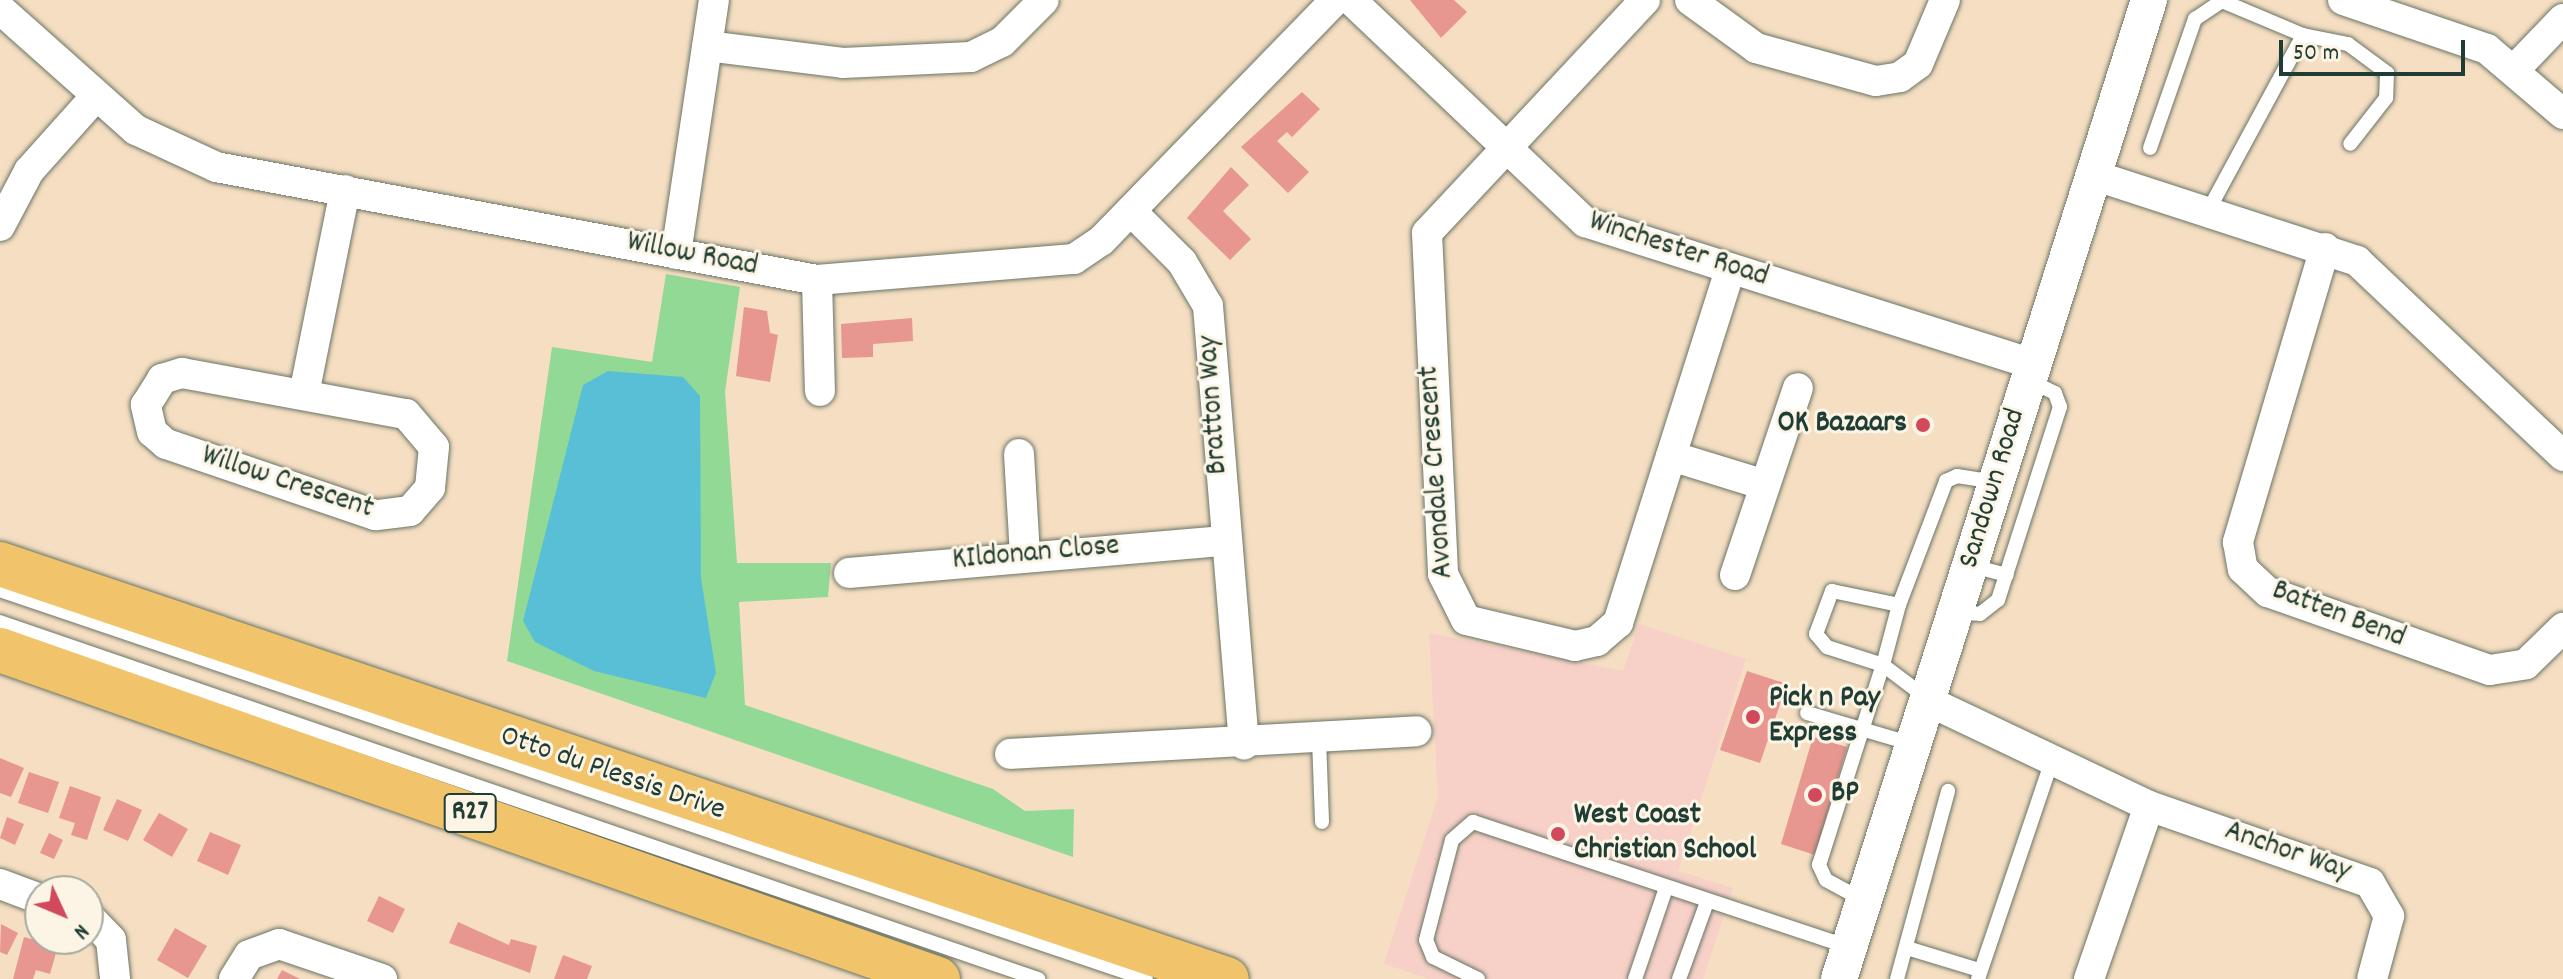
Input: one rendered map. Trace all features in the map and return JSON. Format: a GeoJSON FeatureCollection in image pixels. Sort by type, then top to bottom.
{"type":"FeatureCollection","features":[{"type":"Feature","properties":{"kind":"main road","name":"Otto du Plessis Drive"},"geometry":{"type":"LineString","coordinates":[[0,564],[1227,979]]}},
{"type":"Feature","properties":{"kind":"main road","name":"R27"},"geometry":{"type":"LineString","coordinates":[[0,650],[938,979]]}},
{"type":"Feature","properties":{"kind":"street"},"geometry":{"type":"LineString","coordinates":[[676,254],[714,0]]}},
{"type":"Feature","properties":{"kind":"street"},"geometry":{"type":"LineString","coordinates":[[707,46],[843,63],[971,57],[1002,42],[1044,0]]}},
{"type":"Feature","properties":{"kind":"street","name":"Willow Road"},"geometry":{"type":"LineString","coordinates":[[0,9],[96,96],[186,157],[817,280],[1058,264],[1088,251],[1131,211],[1335,0]]}},
{"type":"Feature","properties":{"kind":"street","name":"Winchester Road"},"geometry":{"type":"LineString","coordinates":[[1351,0],[1501,148],[1585,222],[2030,372]]}},
{"type":"Feature","properties":{"kind":"street","name":"Avondale Crescent"},"geometry":{"type":"LineString","coordinates":[[1645,0],[1437,217],[1423,253],[1443,574],[1457,610],[1479,627],[1575,646],[1606,635],[1622,616],[1730,269]]}},
{"type":"Feature","properties":{"kind":"street"},"geometry":{"type":"LineString","coordinates":[[1690,0],[1756,48],[1876,81],[1900,77],[1918,64],[1945,0]]}},
{"type":"Feature","properties":{"kind":"street","name":"Sandown Road"},"geometry":{"type":"LineString","coordinates":[[1844,963],[2149,0]]}},
{"type":"Feature","properties":{"kind":"street"},"geometry":{"type":"LineString","coordinates":[[2343,0],[2461,38],[2516,68],[2563,114]]}},
{"type":"Feature","properties":{"kind":"street"},"geometry":{"type":"LineString","coordinates":[[2516,68],[2563,19]]}},
{"type":"Feature","properties":{"kind":"street"},"geometry":{"type":"LineString","coordinates":[[0,226],[29,171],[96,96]]}},
{"type":"Feature","properties":{"kind":"street"},"geometry":{"type":"LineString","coordinates":[[2093,175],[2325,248],[2376,274],[2563,456]]}},
{"type":"Feature","properties":{"kind":"street"},"geometry":{"type":"LineString","coordinates":[[304,394],[345,190]]}},
{"type":"Feature","properties":{"kind":"street","name":"Bratton Way"},"geometry":{"type":"LineString","coordinates":[[1131,211],[1182,262],[1208,306],[1229,626],[1244,745]]}},
{"type":"Feature","properties":{"kind":"street","name":"Batten Bend"},"geometry":{"type":"LineString","coordinates":[[2325,248],[2238,542],[2243,569],[2268,592],[2490,670],[2526,664],[2563,628]]}},
{"type":"Feature","properties":{"kind":"street"},"geometry":{"type":"LineString","coordinates":[[817,280],[820,391]]}},
{"type":"Feature","properties":{"kind":"street","name":"Willow Crescent"},"geometry":{"type":"LineString","coordinates":[[182,373],[304,394],[395,411],[423,426],[435,459],[418,505],[386,517],[360,510],[166,444],[146,414],[154,386],[182,373]]}},
{"type":"Feature","properties":{"kind":"street"},"geometry":{"type":"LineString","coordinates":[[1735,575],[1798,388]]}},
{"type":"Feature","properties":{"kind":"street"},"geometry":{"type":"LineString","coordinates":[[1019,454],[1025,554]]}},
{"type":"Feature","properties":{"kind":"street"},"geometry":{"type":"LineString","coordinates":[[1671,456],[1765,485]]}},
{"type":"Feature","properties":{"kind":"street","name":"KIldonan Close"},"geometry":{"type":"LineString","coordinates":[[849,573],[1025,554],[1224,541]]}},
{"type":"Feature","properties":{"kind":"street","name":"Anchor Way"},"geometry":{"type":"LineString","coordinates":[[1928,701],[2149,806],[2370,883],[2389,916],[2372,979]]}},
{"type":"Feature","properties":{"kind":"street"},"geometry":{"type":"LineString","coordinates":[[1010,754],[1244,745],[1416,731]]}},
{"type":"Feature","properties":{"kind":"street"},"geometry":{"type":"LineString","coordinates":[[2089,979],[2149,806]]}},
{"type":"Feature","properties":{"kind":"street"},"geometry":{"type":"LineString","coordinates":[[0,884],[24,893]]}},
{"type":"Feature","properties":{"kind":"street"},"geometry":{"type":"LineString","coordinates":[[104,933],[111,940],[115,979]]}},
{"type":"Feature","properties":{"kind":"street"},"geometry":{"type":"LineString","coordinates":[[234,979],[249,955],[279,944],[382,979]]}},
{"type":"Feature","properties":{"kind":"lane"},"geometry":{"type":"LineString","coordinates":[[2150,148],[2205,8],[2229,2],[2303,35],[2348,44],[2387,73],[2386,98],[2350,144]]}},
{"type":"Feature","properties":{"kind":"lane"},"geometry":{"type":"LineString","coordinates":[[2208,211],[2303,35]]}},
{"type":"Feature","properties":{"kind":"lane"},"geometry":{"type":"LineString","coordinates":[[1957,613],[1986,611],[2007,575],[2037,478],[2060,402],[2030,372]]}},
{"type":"Feature","properties":{"kind":"lane"},"geometry":{"type":"LineString","coordinates":[[1864,900],[1831,884],[1819,869],[1899,605],[1946,481],[1957,476],[1998,474],[2037,478]]}},
{"type":"Feature","properties":{"kind":"lane"},"geometry":{"type":"LineString","coordinates":[[1969,565],[2007,575]]}},
{"type":"Feature","properties":{"kind":"lane"},"geometry":{"type":"LineString","coordinates":[[0,590],[1146,979]]}},
{"type":"Feature","properties":{"kind":"lane"},"geometry":{"type":"LineString","coordinates":[[1899,605],[1832,591],[1816,634],[1827,647],[1883,665],[1928,701]]}},
{"type":"Feature","properties":{"kind":"lane"},"geometry":{"type":"LineString","coordinates":[[0,622],[1038,979]]}},
{"type":"Feature","properties":{"kind":"lane"},"geometry":{"type":"LineString","coordinates":[[1807,713],[1913,744]]}},
{"type":"Feature","properties":{"kind":"lane"},"geometry":{"type":"LineString","coordinates":[[1319,739],[1322,822]]}},
{"type":"Feature","properties":{"kind":"lane"},"geometry":{"type":"LineString","coordinates":[[1907,948],[1979,975],[2052,760]]}},
{"type":"Feature","properties":{"kind":"lane"},"geometry":{"type":"LineString","coordinates":[[1897,979],[1948,791]]}},
{"type":"Feature","properties":{"kind":"lane"},"geometry":{"type":"LineString","coordinates":[[1478,979],[1433,957],[1426,940],[1452,840],[1467,824],[1707,902],[1844,963]]}},
{"type":"Feature","properties":{"kind":"lane"},"geometry":{"type":"LineString","coordinates":[[1635,979],[1666,888]]}},
{"type":"Feature","properties":{"kind":"lane"},"geometry":{"type":"LineString","coordinates":[[1679,979],[1707,902]]}},
{"type":"Feature","properties":{"kind":"shaded area","name":"West Coast Christian School"},"geometry":{"type":"Polygon","coordinates":[[[1639,624],[1746,659],[1678,871],[1733,888],[1703,979],[1429,979],[1384,964],[1438,796],[1429,633],[1623,671],[1639,624]]]}},
{"type":"Feature","properties":{"kind":"green space"},"geometry":{"type":"Polygon","coordinates":[[[666,274],[740,287],[725,392],[737,563],[831,563],[828,597],[739,602],[745,705],[993,789],[1025,811],[1074,809],[1073,857],[507,661],[552,347],[652,362],[666,274]]]}},
{"type":"Feature","properties":{"kind":"water"},"geometry":{"type":"Polygon","coordinates":[[[608,371],[683,377],[700,396],[701,578],[716,673],[706,698],[594,671],[535,642],[523,621],[583,385],[608,371]]]}},
{"type":"Feature","properties":{"kind":"building"},"geometry":{"type":"Polygon","coordinates":[[[1410,0],[1454,0],[1467,12],[1441,38],[1410,0]]]}},
{"type":"Feature","properties":{"kind":"building"},"geometry":{"type":"Polygon","coordinates":[[[1302,92],[1320,109],[1292,137],[1287,132],[1277,141],[1309,172],[1288,193],[1241,147],[1302,92]]]}},
{"type":"Feature","properties":{"kind":"building"},"geometry":{"type":"Polygon","coordinates":[[[1231,167],[1249,185],[1223,211],[1251,239],[1230,260],[1187,218],[1231,167]]]}},
{"type":"Feature","properties":{"kind":"building"},"geometry":{"type":"Polygon","coordinates":[[[744,307],[767,311],[770,333],[778,335],[770,382],[736,376],[744,307]]]}},
{"type":"Feature","properties":{"kind":"building"},"geometry":{"type":"Polygon","coordinates":[[[912,318],[913,341],[873,344],[873,357],[842,358],[841,324],[912,318]]]}},
{"type":"Feature","properties":{"kind":"building","name":"Pick n Pay Express"},"geometry":{"type":"Polygon","coordinates":[[[1747,671],[1787,684],[1760,763],[1720,750],[1747,671]]]}},
{"type":"Feature","properties":{"kind":"building"},"geometry":{"type":"Polygon","coordinates":[[[1813,737],[1847,747],[1815,855],[1781,844],[1813,737]]]}},
{"type":"Feature","properties":{"kind":"building"},"geometry":{"type":"Polygon","coordinates":[[[0,758],[24,768],[11,797],[0,793],[0,758]]]}},
{"type":"Feature","properties":{"kind":"building"},"geometry":{"type":"Polygon","coordinates":[[[29,772],[59,782],[48,813],[18,803],[29,772]]]}},
{"type":"Feature","properties":{"kind":"building"},"geometry":{"type":"Polygon","coordinates":[[[70,786],[101,797],[87,840],[71,835],[75,823],[59,818],[70,786]]]}},
{"type":"Feature","properties":{"kind":"building"},"geometry":{"type":"Polygon","coordinates":[[[117,799],[142,810],[128,841],[103,830],[117,799]]]}},
{"type":"Feature","properties":{"kind":"building"},"geometry":{"type":"Polygon","coordinates":[[[159,813],[188,829],[172,857],[143,840],[159,813]]]}},
{"type":"Feature","properties":{"kind":"building"},"geometry":{"type":"Polygon","coordinates":[[[7,817],[24,824],[15,845],[0,838],[7,817]]]}},
{"type":"Feature","properties":{"kind":"building"},"geometry":{"type":"Polygon","coordinates":[[[210,832],[241,845],[228,875],[197,861],[210,832]]]}},
{"type":"Feature","properties":{"kind":"building"},"geometry":{"type":"Polygon","coordinates":[[[49,833],[63,840],[54,859],[40,853],[49,833]]]}},
{"type":"Feature","properties":{"kind":"building"},"geometry":{"type":"Polygon","coordinates":[[[379,896],[405,909],[393,933],[367,921],[379,896]]]}},
{"type":"Feature","properties":{"kind":"building"},"geometry":{"type":"Polygon","coordinates":[[[458,922],[509,945],[511,939],[537,946],[530,973],[449,943],[458,922]]]}},
{"type":"Feature","properties":{"kind":"building"},"geometry":{"type":"Polygon","coordinates":[[[1,924],[18,933],[7,955],[0,952],[1,924]]]}},
{"type":"Feature","properties":{"kind":"building"},"geometry":{"type":"Polygon","coordinates":[[[175,928],[207,946],[188,978],[157,960],[175,928]]]}},
{"type":"Feature","properties":{"kind":"building"},"geometry":{"type":"Polygon","coordinates":[[[24,937],[24,955],[55,955],[50,974],[36,970],[33,979],[13,979],[24,937]]]}},
{"type":"Feature","properties":{"kind":"building"},"geometry":{"type":"Polygon","coordinates":[[[563,955],[592,966],[587,979],[554,979],[563,955]]]}},
{"type":"Feature","properties":{"kind":"building"},"geometry":{"type":"Polygon","coordinates":[[[282,970],[300,979],[277,979],[282,970]]]}},
{"type":"Feature","properties":{"kind":"place","name":"OK Bazaars"},"geometry":{"type":"Point","coordinates":[1923,425]}},
{"type":"Feature","properties":{"kind":"place","name":"Pick n Pay Express"},"geometry":{"type":"Point","coordinates":[1753,717]}},
{"type":"Feature","properties":{"kind":"place","name":"BP"},"geometry":{"type":"Point","coordinates":[1815,795]}},
{"type":"Feature","properties":{"kind":"place","name":"West Coast Christian School"},"geometry":{"type":"Point","coordinates":[1558,834]}}]}
